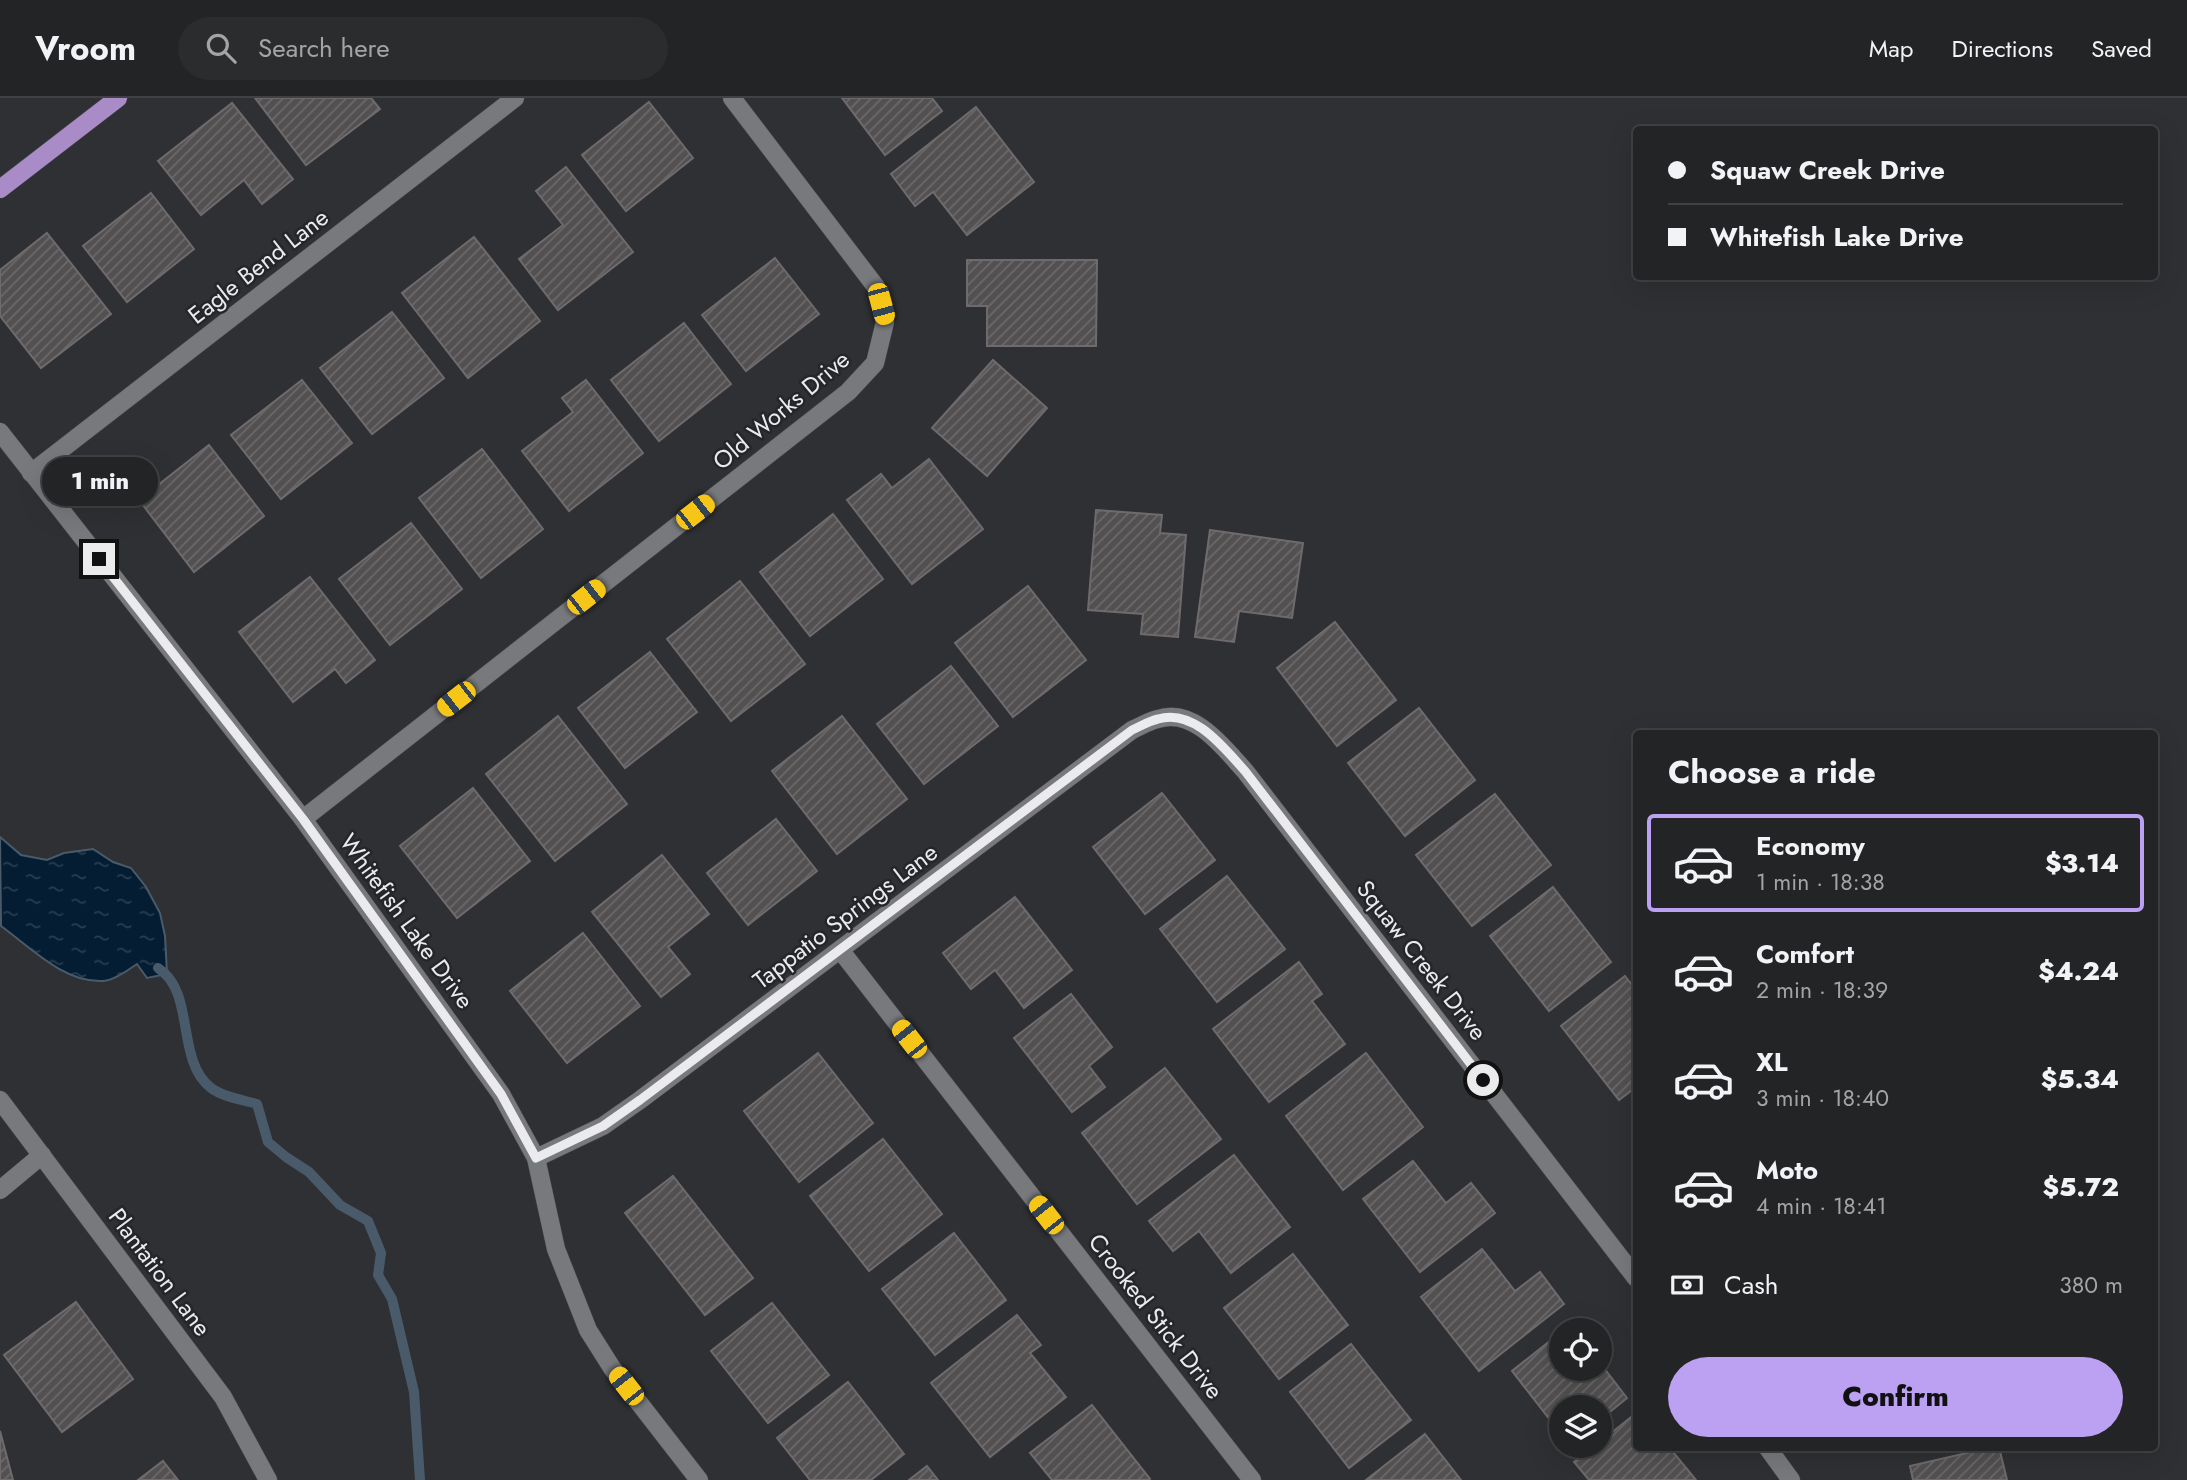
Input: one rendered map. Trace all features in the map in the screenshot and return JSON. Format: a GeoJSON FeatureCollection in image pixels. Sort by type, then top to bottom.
{"type":"FeatureCollection","features":[{"type":"Feature","properties":{"kind":"main road"},"geometry":{"type":"LineString","coordinates":[[0,189],[118,98]]}},
{"type":"Feature","properties":{"kind":"street","name":"Eagle Bend Lane"},"geometry":{"type":"LineString","coordinates":[[32,473],[515,98]]}},
{"type":"Feature","properties":{"kind":"street","name":"Old Works Drive"},"geometry":{"type":"LineString","coordinates":[[303,819],[848,393],[875,363],[885,321],[876,287],[732,98]]}},
{"type":"Feature","properties":{"kind":"street","name":"Whitefish Lake Drive"},"geometry":{"type":"LineString","coordinates":[[0,432],[303,819],[501,1094],[536,1158],[556,1250],[587,1330],[612,1368],[699,1480]]}},
{"type":"Feature","properties":{"kind":"street","name":"Tappatio Springs Lane"},"geometry":{"type":"LineString","coordinates":[[536,1158],[603,1126],[841,951],[1132,730],[1159,718],[1183,719]]}},
{"type":"Feature","properties":{"kind":"street","name":"Squaw Creek Drive"},"geometry":{"type":"LineString","coordinates":[[1183,719],[1210,733],[1245,771],[1633,1274]]}},
{"type":"Feature","properties":{"kind":"street","name":"Crooked Stick Drive"},"geometry":{"type":"LineString","coordinates":[[841,951],[1252,1480]]}},
{"type":"Feature","properties":{"kind":"street","name":"Plantation Lane"},"geometry":{"type":"LineString","coordinates":[[0,1100],[223,1397],[268,1480]]}},
{"type":"Feature","properties":{"kind":"street"},"geometry":{"type":"LineString","coordinates":[[0,1190],[42,1156]]}},
{"type":"Feature","properties":{"kind":"street"},"geometry":{"type":"LineString","coordinates":[[1770,1451],[1791,1480]]}},
{"type":"Feature","properties":{"kind":"water"},"geometry":{"type":"Polygon","coordinates":[[[0,837],[21,855],[47,860],[64,853],[93,849],[113,862],[131,868],[146,887],[160,913],[165,936],[167,974],[147,978],[137,964],[103,981],[75,976],[48,962],[1,926],[0,837]]]}},
{"type":"Feature","properties":{"kind":"building"},"geometry":{"type":"Polygon","coordinates":[[[255,98],[371,98],[380,109],[306,165],[255,98]]]}},
{"type":"Feature","properties":{"kind":"building"},"geometry":{"type":"Polygon","coordinates":[[[842,98],[932,98],[942,111],[885,155],[842,98]]]}},
{"type":"Feature","properties":{"kind":"building"},"geometry":{"type":"Polygon","coordinates":[[[649,102],[693,158],[626,211],[582,155],[649,102]]]}},
{"type":"Feature","properties":{"kind":"building"},"geometry":{"type":"Polygon","coordinates":[[[232,103],[293,179],[262,204],[244,180],[201,215],[158,161],[232,103]]]}},
{"type":"Feature","properties":{"kind":"building"},"geometry":{"type":"Polygon","coordinates":[[[976,107],[1034,182],[967,235],[933,192],[915,206],[891,174],[976,107]]]}},
{"type":"Feature","properties":{"kind":"building"},"geometry":{"type":"Polygon","coordinates":[[[566,167],[633,252],[558,310],[519,259],[563,225],[536,191],[566,167]]]}},
{"type":"Feature","properties":{"kind":"building"},"geometry":{"type":"Polygon","coordinates":[[[151,193],[194,249],[127,302],[83,246],[151,193]]]}},
{"type":"Feature","properties":{"kind":"building"},"geometry":{"type":"Polygon","coordinates":[[[47,233],[111,314],[41,368],[0,316],[0,270],[47,233]]]}},
{"type":"Feature","properties":{"kind":"building"},"geometry":{"type":"Polygon","coordinates":[[[474,237],[540,321],[468,378],[402,293],[474,237]]]}},
{"type":"Feature","properties":{"kind":"building"},"geometry":{"type":"Polygon","coordinates":[[[775,258],[819,314],[746,371],[702,315],[775,258]]]}},
{"type":"Feature","properties":{"kind":"building"},"geometry":{"type":"Polygon","coordinates":[[[967,260],[1097,260],[1096,346],[987,346],[987,306],[967,306],[967,260]]]}},
{"type":"Feature","properties":{"kind":"building"},"geometry":{"type":"Polygon","coordinates":[[[392,312],[444,378],[372,434],[320,368],[392,312]]]}},
{"type":"Feature","properties":{"kind":"building"},"geometry":{"type":"Polygon","coordinates":[[[684,323],[731,384],[659,441],[611,380],[684,323]]]}},
{"type":"Feature","properties":{"kind":"building"},"geometry":{"type":"Polygon","coordinates":[[[993,360],[1047,408],[987,476],[932,428],[993,360]]]}},
{"type":"Feature","properties":{"kind":"building"},"geometry":{"type":"Polygon","coordinates":[[[302,380],[352,443],[281,499],[231,435],[302,380]]]}},
{"type":"Feature","properties":{"kind":"building"},"geometry":{"type":"Polygon","coordinates":[[[586,380],[643,453],[569,511],[522,451],[573,412],[562,398],[586,380]]]}},
{"type":"Feature","properties":{"kind":"building"},"geometry":{"type":"Polygon","coordinates":[[[209,445],[264,516],[194,572],[139,500],[209,445]]]}},
{"type":"Feature","properties":{"kind":"building"},"geometry":{"type":"Polygon","coordinates":[[[482,449],[543,529],[481,578],[419,498],[482,449]]]}},
{"type":"Feature","properties":{"kind":"building"},"geometry":{"type":"Polygon","coordinates":[[[929,459],[983,529],[912,584],[847,500],[881,474],[892,488],[929,459]]]}},
{"type":"Feature","properties":{"kind":"building"},"geometry":{"type":"Polygon","coordinates":[[[1096,510],[1162,515],[1160,533],[1186,535],[1178,637],[1141,634],[1143,614],[1088,610],[1096,510]]]}},
{"type":"Feature","properties":{"kind":"building"},"geometry":{"type":"Polygon","coordinates":[[[833,514],[883,579],[810,636],[760,572],[833,514]]]}},
{"type":"Feature","properties":{"kind":"building"},"geometry":{"type":"Polygon","coordinates":[[[411,523],[462,589],[390,645],[339,579],[411,523]]]}},
{"type":"Feature","properties":{"kind":"building"},"geometry":{"type":"Polygon","coordinates":[[[1210,530],[1303,543],[1292,618],[1239,611],[1234,642],[1195,637],[1210,530]]]}},
{"type":"Feature","properties":{"kind":"building"},"geometry":{"type":"Polygon","coordinates":[[[310,577],[375,660],[346,683],[335,669],[293,702],[239,632],[310,577]]]}},
{"type":"Feature","properties":{"kind":"building"},"geometry":{"type":"Polygon","coordinates":[[[740,581],[805,664],[731,721],[667,639],[740,581]]]}},
{"type":"Feature","properties":{"kind":"building"},"geometry":{"type":"Polygon","coordinates":[[[1028,586],[1086,660],[1013,717],[955,643],[1028,586]]]}},
{"type":"Feature","properties":{"kind":"building"},"geometry":{"type":"Polygon","coordinates":[[[1335,622],[1396,700],[1337,746],[1277,668],[1335,622]]]}},
{"type":"Feature","properties":{"kind":"building"},"geometry":{"type":"Polygon","coordinates":[[[650,652],[697,712],[625,768],[578,708],[650,652]]]}},
{"type":"Feature","properties":{"kind":"building"},"geometry":{"type":"Polygon","coordinates":[[[951,666],[998,726],[924,784],[877,724],[951,666]]]}},
{"type":"Feature","properties":{"kind":"building"},"geometry":{"type":"Polygon","coordinates":[[[1419,708],[1475,780],[1405,836],[1348,763],[1419,708]]]}},
{"type":"Feature","properties":{"kind":"building"},"geometry":{"type":"Polygon","coordinates":[[[558,716],[627,804],[555,861],[486,774],[558,716]]]}},
{"type":"Feature","properties":{"kind":"building"},"geometry":{"type":"Polygon","coordinates":[[[842,716],[907,799],[837,854],[772,771],[842,716]]]}},
{"type":"Feature","properties":{"kind":"building"},"geometry":{"type":"Polygon","coordinates":[[[473,788],[530,861],[457,918],[400,846],[473,788]]]}},
{"type":"Feature","properties":{"kind":"building"},"geometry":{"type":"Polygon","coordinates":[[[1162,793],[1215,860],[1145,914],[1093,847],[1162,793]]]}},
{"type":"Feature","properties":{"kind":"building"},"geometry":{"type":"Polygon","coordinates":[[[1495,794],[1551,865],[1472,926],[1416,855],[1495,794]]]}},
{"type":"Feature","properties":{"kind":"building"},"geometry":{"type":"Polygon","coordinates":[[[776,819],[817,871],[748,925],[707,873],[776,819]]]}},
{"type":"Feature","properties":{"kind":"building"},"geometry":{"type":"Polygon","coordinates":[[[662,855],[709,914],[668,947],[690,974],[661,997],[592,912],[662,855]]]}},
{"type":"Feature","properties":{"kind":"building"},"geometry":{"type":"Polygon","coordinates":[[[1227,876],[1285,949],[1217,1002],[1160,929],[1227,876]]]}},
{"type":"Feature","properties":{"kind":"building"},"geometry":{"type":"Polygon","coordinates":[[[1553,887],[1611,962],[1549,1011],[1490,936],[1553,887]]]}},
{"type":"Feature","properties":{"kind":"building"},"geometry":{"type":"Polygon","coordinates":[[[1015,897],[1072,970],[1024,1008],[995,970],[971,989],[943,953],[1015,897]]]}},
{"type":"Feature","properties":{"kind":"building"},"geometry":{"type":"Polygon","coordinates":[[[583,933],[640,1006],[567,1063],[510,991],[583,933]]]}},
{"type":"Feature","properties":{"kind":"building"},"geometry":{"type":"Polygon","coordinates":[[[1299,962],[1322,994],[1312,1001],[1345,1044],[1269,1102],[1213,1029],[1299,962]]]}},
{"type":"Feature","properties":{"kind":"building"},"geometry":{"type":"Polygon","coordinates":[[[1625,976],[1633,986],[1633,1089],[1619,1100],[1561,1026],[1625,976]]]}},
{"type":"Feature","properties":{"kind":"building"},"geometry":{"type":"Polygon","coordinates":[[[1071,994],[1112,1047],[1089,1066],[1105,1087],[1072,1112],[1014,1038],[1071,994]]]}},
{"type":"Feature","properties":{"kind":"building"},"geometry":{"type":"Polygon","coordinates":[[[818,1053],[873,1123],[799,1182],[744,1111],[818,1053]]]}},
{"type":"Feature","properties":{"kind":"building"},"geometry":{"type":"Polygon","coordinates":[[[1366,1053],[1423,1127],[1343,1190],[1286,1116],[1366,1053]]]}},
{"type":"Feature","properties":{"kind":"building"},"geometry":{"type":"Polygon","coordinates":[[[1165,1068],[1221,1139],[1137,1204],[1082,1133],[1165,1068]]]}},
{"type":"Feature","properties":{"kind":"building"},"geometry":{"type":"Polygon","coordinates":[[[883,1139],[942,1214],[869,1271],[810,1196],[883,1139]]]}},
{"type":"Feature","properties":{"kind":"building"},"geometry":{"type":"Polygon","coordinates":[[[1234,1155],[1290,1227],[1231,1273],[1199,1231],[1173,1251],[1149,1221],[1234,1155]]]}},
{"type":"Feature","properties":{"kind":"building"},"geometry":{"type":"Polygon","coordinates":[[[1413,1161],[1446,1203],[1471,1183],[1495,1213],[1420,1272],[1363,1199],[1413,1161]]]}},
{"type":"Feature","properties":{"kind":"building"},"geometry":{"type":"Polygon","coordinates":[[[673,1176],[753,1278],[705,1315],[625,1213],[673,1176]]]}},
{"type":"Feature","properties":{"kind":"building"},"geometry":{"type":"Polygon","coordinates":[[[954,1233],[1006,1300],[935,1355],[882,1289],[954,1233]]]}},
{"type":"Feature","properties":{"kind":"building"},"geometry":{"type":"Polygon","coordinates":[[[1482,1249],[1515,1291],[1540,1272],[1564,1304],[1479,1371],[1421,1297],[1482,1249]]]}},
{"type":"Feature","properties":{"kind":"building"},"geometry":{"type":"Polygon","coordinates":[[[1293,1254],[1348,1325],[1279,1379],[1224,1308],[1293,1254]]]}},
{"type":"Feature","properties":{"kind":"building"},"geometry":{"type":"Polygon","coordinates":[[[76,1302],[133,1379],[62,1432],[4,1355],[76,1302]]]}},
{"type":"Feature","properties":{"kind":"building"},"geometry":{"type":"Polygon","coordinates":[[[772,1303],[829,1375],[768,1423],[711,1351],[772,1303]]]}},
{"type":"Feature","properties":{"kind":"building"},"geometry":{"type":"Polygon","coordinates":[[[1017,1315],[1041,1345],[1030,1353],[1066,1397],[990,1457],[931,1383],[1017,1315]]]}},
{"type":"Feature","properties":{"kind":"building"},"geometry":{"type":"Polygon","coordinates":[[[1549,1342],[1549,1381],[1612,1381],[1612,1379],[1627,1398],[1612,1410],[1612,1395],[1549,1395],[1549,1419],[1512,1371],[1549,1342]]]}},
{"type":"Feature","properties":{"kind":"building"},"geometry":{"type":"Polygon","coordinates":[[[1351,1344],[1411,1420],[1349,1468],[1290,1392],[1351,1344]]]}},
{"type":"Feature","properties":{"kind":"building"},"geometry":{"type":"Polygon","coordinates":[[[848,1382],[904,1454],[871,1480],[810,1480],[777,1438],[848,1382]]]}},
{"type":"Feature","properties":{"kind":"building"},"geometry":{"type":"Polygon","coordinates":[[[1092,1405],[1149,1480],[1052,1480],[1030,1453],[1092,1405]]]}},
{"type":"Feature","properties":{"kind":"building"},"geometry":{"type":"Polygon","coordinates":[[[1633,1415],[1633,1451],[1672,1451],[1696,1480],[1589,1480],[1574,1462],[1579,1458],[1612,1458],[1612,1432],[1633,1415]]]}},
{"type":"Feature","properties":{"kind":"building"},"geometry":{"type":"Polygon","coordinates":[[[0,1431],[13,1480],[0,1480],[0,1431]]]}},
{"type":"Feature","properties":{"kind":"building"},"geometry":{"type":"Polygon","coordinates":[[[1425,1434],[1461,1480],[1366,1480],[1425,1434]]]}},
{"type":"Feature","properties":{"kind":"building"},"geometry":{"type":"Polygon","coordinates":[[[1976,1451],[2000,1451],[2007,1480],[1913,1480],[1910,1466],[1976,1451]]]}},
{"type":"Feature","properties":{"kind":"building"},"geometry":{"type":"Polygon","coordinates":[[[163,1461],[178,1480],[138,1480],[163,1461]]]}},
{"type":"Feature","properties":{"kind":"building"},"geometry":{"type":"Polygon","coordinates":[[[927,1466],[938,1480],[909,1480],[927,1466]]]}},
{"type":"Feature","properties":{"kind":"waterway"},"geometry":{"type":"LineString","coordinates":[[158,968],[170,979],[177,993],[188,1044],[200,1076],[216,1091],[257,1104],[268,1142],[309,1172],[340,1205],[368,1221],[381,1253],[378,1275],[392,1299],[414,1392],[420,1480]]}},
{"type":"Feature","properties":{"kind":"route"},"geometry":{"type":"LineString","coordinates":[[99,559],[303,819],[501,1094],[536,1158],[603,1126],[841,951],[1132,730],[1159,718],[1171,717],[1183,719],[1210,733],[1245,771],[1483,1080]]}}]}
